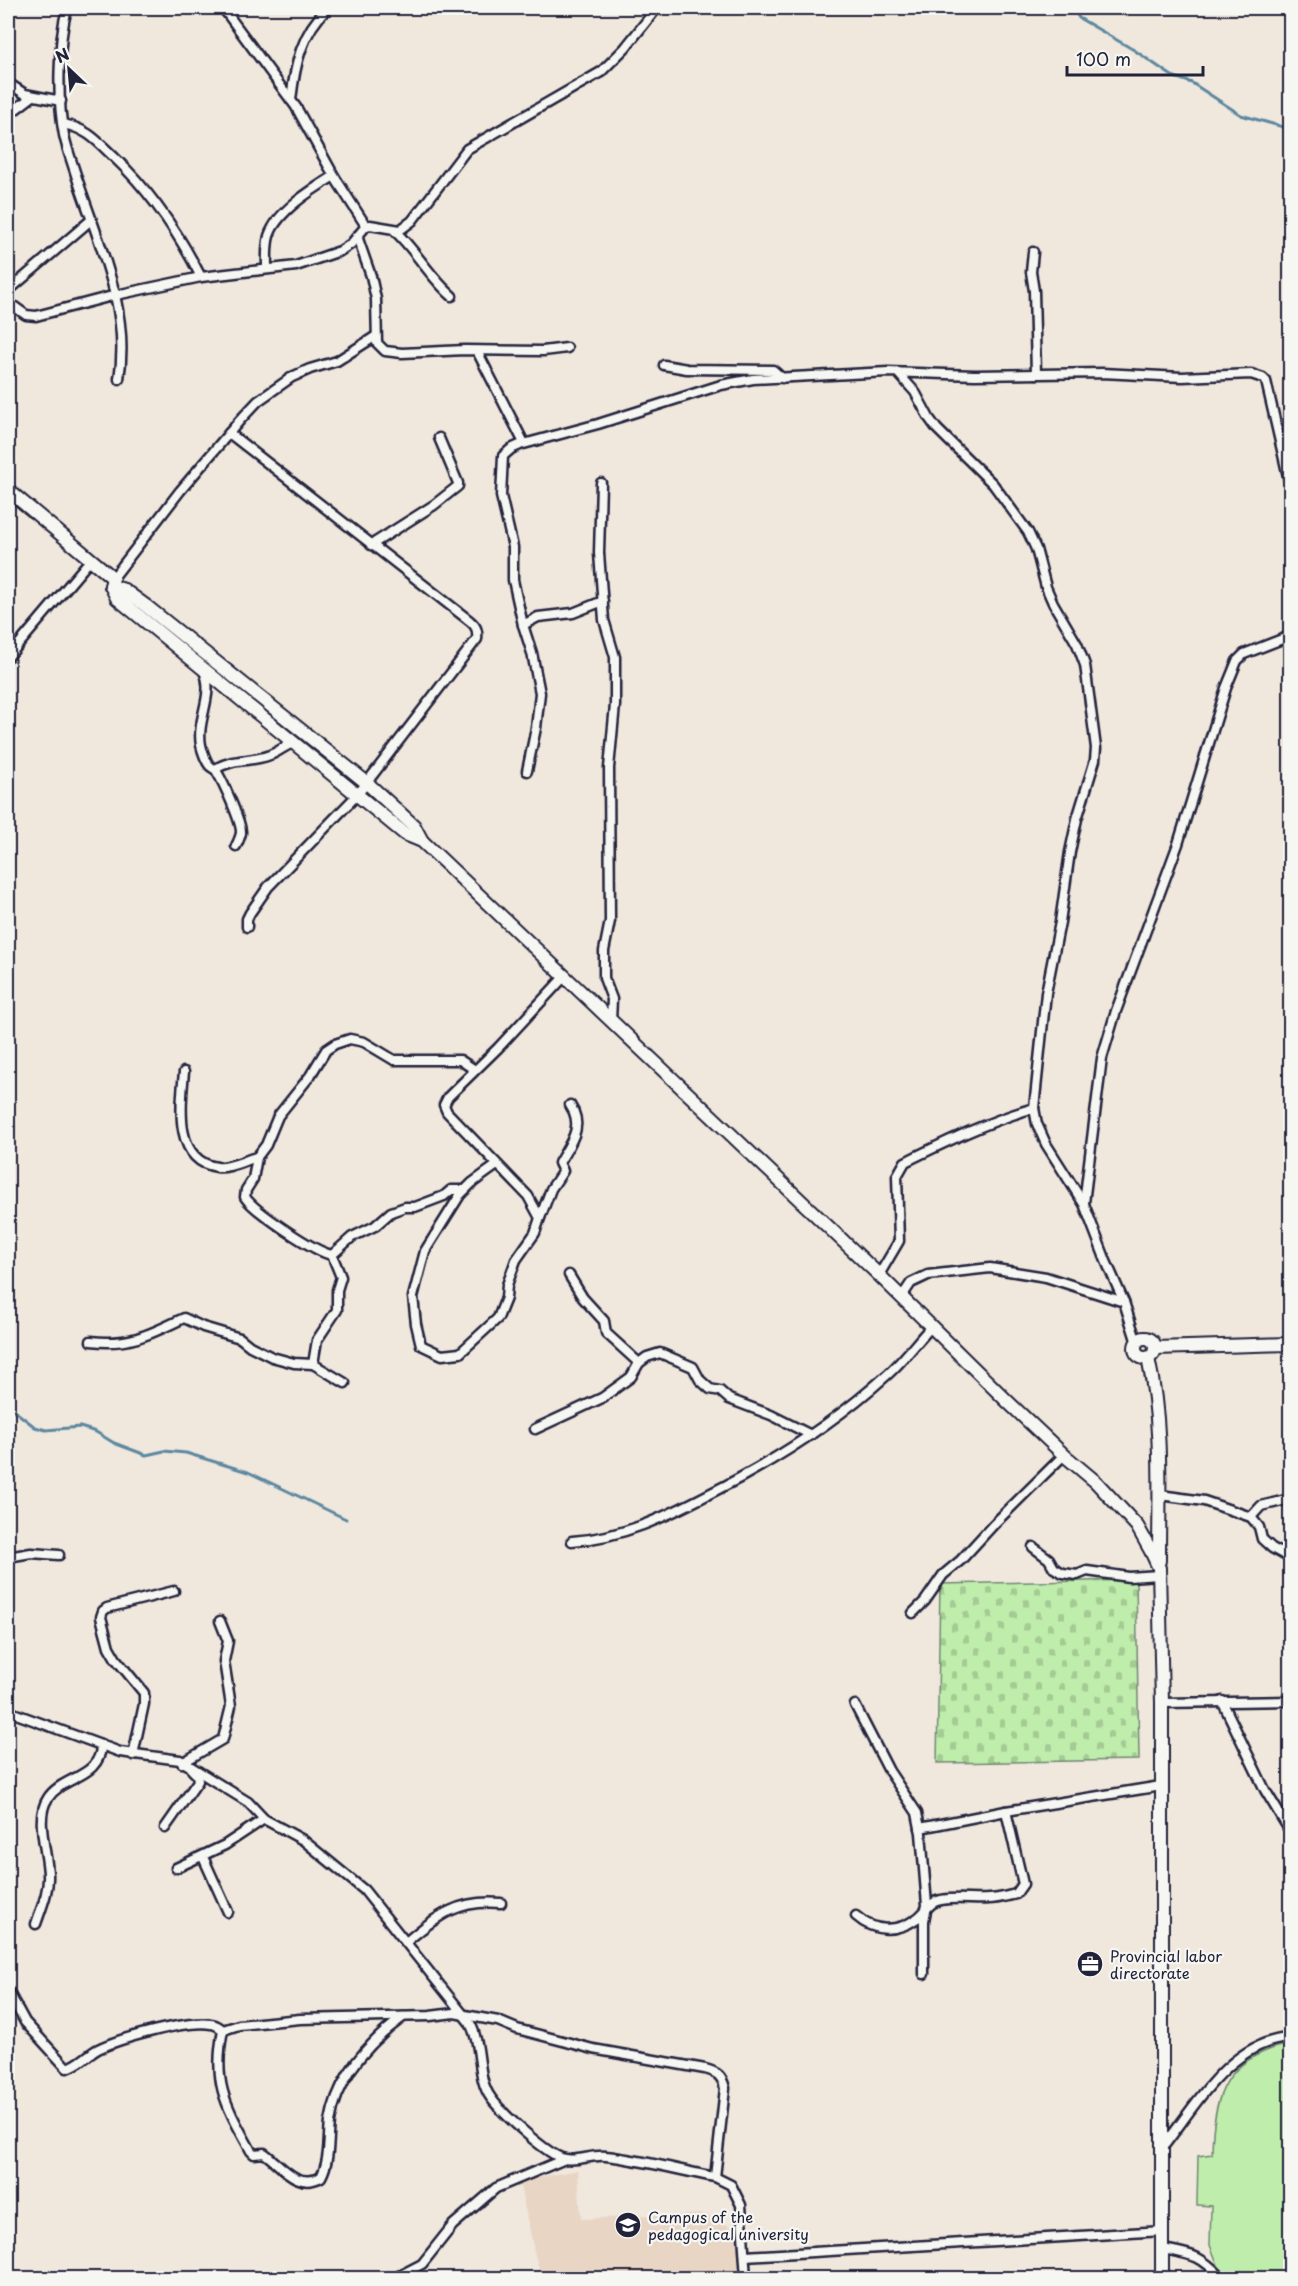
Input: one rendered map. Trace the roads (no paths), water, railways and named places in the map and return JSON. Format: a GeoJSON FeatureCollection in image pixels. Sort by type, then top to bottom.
{"type":"FeatureCollection","features":[{"type":"Feature","properties":{"kind":"street"},"geometry":{"type":"LineString","coordinates":[[67,8],[61,37],[61,101],[64,135],[116,295],[123,348],[119,379]]}},
{"type":"Feature","properties":{"kind":"street"},"geometry":{"type":"LineString","coordinates":[[223,8],[291,100],[334,176],[366,226]]}},
{"type":"Feature","properties":{"kind":"street"},"geometry":{"type":"LineString","coordinates":[[291,100],[295,68],[306,34],[318,17],[328,8]]}},
{"type":"Feature","properties":{"kind":"street"},"geometry":{"type":"LineString","coordinates":[[394,231],[408,226],[467,149],[601,72],[625,48],[657,8]]}},
{"type":"Feature","properties":{"kind":"street"},"geometry":{"type":"LineString","coordinates":[[8,83],[18,91],[61,101]]}},
{"type":"Feature","properties":{"kind":"street"},"geometry":{"type":"LineString","coordinates":[[8,115],[33,96]]}},
{"type":"Feature","properties":{"kind":"street"},"geometry":{"type":"LineString","coordinates":[[63,124],[88,132],[146,189],[166,214],[201,277]]}},
{"type":"Feature","properties":{"kind":"street"},"geometry":{"type":"LineString","coordinates":[[267,269],[270,232],[310,191],[334,176]]}},
{"type":"Feature","properties":{"kind":"street"},"geometry":{"type":"LineString","coordinates":[[8,291],[91,220]]}},
{"type":"Feature","properties":{"kind":"street"},"geometry":{"type":"LineString","coordinates":[[8,302],[26,315],[36,316],[116,295],[201,277],[296,266],[327,257],[351,244],[366,226],[374,225],[394,231],[409,246],[433,278],[452,296]]}},
{"type":"Feature","properties":{"kind":"street"},"geometry":{"type":"LineString","coordinates":[[357,236],[371,276],[376,299],[377,343],[385,351],[402,353],[543,351],[567,348]]}},
{"type":"Feature","properties":{"kind":"street"},"geometry":{"type":"LineString","coordinates":[[1033,252],[1031,272],[1035,302],[1036,374]]}},
{"type":"Feature","properties":{"kind":"street"},"geometry":{"type":"LineString","coordinates":[[112,582],[180,491],[252,407],[272,390],[310,369],[337,361],[376,336]]}},
{"type":"Feature","properties":{"kind":"street"},"geometry":{"type":"LineString","coordinates":[[477,351],[524,443]]}},
{"type":"Feature","properties":{"kind":"street"},"geometry":{"type":"LineString","coordinates":[[664,364],[687,369],[773,370],[782,378]]}},
{"type":"Feature","properties":{"kind":"street"},"geometry":{"type":"LineString","coordinates":[[898,373],[915,392],[929,418],[938,429],[993,484],[1018,516],[1036,549],[1046,587],[1053,603],[1077,644],[1085,664],[1096,748],[1095,760],[1077,819],[1070,852],[1060,922],[1046,993],[1034,1108],[1037,1124],[1046,1144],[1084,1204],[1124,1302],[1137,1343],[1141,1339],[1153,1342],[1151,1353],[1156,1393],[1160,1495],[1162,2278]]}},
{"type":"Feature","properties":{"kind":"street"},"geometry":{"type":"LineString","coordinates":[[527,771],[536,728],[540,693],[513,579],[513,547],[501,489],[503,456],[524,443],[598,424],[721,385],[753,379],[898,373],[1102,373],[1182,377],[1251,374],[1266,381],[1290,485]]}},
{"type":"Feature","properties":{"kind":"street"},"geometry":{"type":"LineString","coordinates":[[229,433],[470,621],[475,626],[477,634],[477,639],[358,794],[268,887],[250,913],[247,927]]}},
{"type":"Feature","properties":{"kind":"street"},"geometry":{"type":"LineString","coordinates":[[371,545],[434,505],[458,486],[439,438]]}},
{"type":"Feature","properties":{"kind":"street"},"geometry":{"type":"LineString","coordinates":[[601,483],[599,554],[607,633],[615,657],[615,705],[609,768],[610,921],[604,951],[604,978],[612,999],[611,1022]]}},
{"type":"Feature","properties":{"kind":"street"},"geometry":{"type":"LineString","coordinates":[[8,490],[91,559],[112,582],[146,606],[366,783],[414,826],[422,842]]}},
{"type":"Feature","properties":{"kind":"street"},"geometry":{"type":"LineString","coordinates":[[8,657],[91,559]]}},
{"type":"Feature","properties":{"kind":"street"},"geometry":{"type":"LineString","coordinates":[[112,582],[117,598],[405,834],[422,842],[879,1275],[930,1328],[1064,1455],[1096,1482],[1137,1526],[1151,1551],[1159,1572]]}},
{"type":"Feature","properties":{"kind":"street"},"geometry":{"type":"LineString","coordinates":[[523,625],[538,617],[573,613],[603,601]]}},
{"type":"Feature","properties":{"kind":"street"},"geometry":{"type":"LineString","coordinates":[[1084,1204],[1102,1058],[1116,1011],[1178,844],[1226,688],[1237,661],[1244,654],[1290,636]]}},
{"type":"Feature","properties":{"kind":"street"},"geometry":{"type":"LineString","coordinates":[[201,666],[209,691],[203,710],[201,744],[209,765],[215,769],[225,787],[241,831],[236,846]]}},
{"type":"Feature","properties":{"kind":"street"},"geometry":{"type":"LineString","coordinates":[[215,769],[236,760],[254,760],[268,756],[295,742]]}},
{"type":"Feature","properties":{"kind":"street"},"geometry":{"type":"LineString","coordinates":[[311,755],[320,744]]}},
{"type":"Feature","properties":{"kind":"street"},"geometry":{"type":"LineString","coordinates":[[540,1218],[528,1196],[447,1113],[444,1105],[448,1097],[564,977]]}},
{"type":"Feature","properties":{"kind":"street"},"geometry":{"type":"LineString","coordinates":[[332,1255],[322,1253],[245,1197],[246,1190],[253,1179],[257,1157],[266,1145],[278,1116],[310,1076],[326,1050],[350,1039],[364,1042],[394,1060],[460,1060],[475,1070]]}},
{"type":"Feature","properties":{"kind":"street"},"geometry":{"type":"LineString","coordinates":[[184,1072],[181,1104],[182,1129],[191,1152],[202,1163],[219,1168],[257,1157]]}},
{"type":"Feature","properties":{"kind":"street"},"geometry":{"type":"LineString","coordinates":[[497,1165],[464,1190],[428,1244],[413,1297],[416,1324],[421,1345],[442,1355],[460,1353],[498,1318],[516,1260],[535,1233],[551,1189],[563,1171],[559,1163],[578,1124],[570,1105]]}},
{"type":"Feature","properties":{"kind":"street"},"geometry":{"type":"LineString","coordinates":[[879,1275],[899,1241],[897,1176],[901,1166],[973,1129],[1034,1108]]}},
{"type":"Feature","properties":{"kind":"street"},"geometry":{"type":"LineString","coordinates":[[332,1255],[352,1237],[375,1226],[396,1209],[415,1207],[444,1196],[451,1190],[464,1190]]}},
{"type":"Feature","properties":{"kind":"street"},"geometry":{"type":"LineString","coordinates":[[313,1364],[317,1340],[337,1310],[341,1278],[332,1255]]}},
{"type":"Feature","properties":{"kind":"street"},"geometry":{"type":"LineString","coordinates":[[901,1298],[911,1283],[928,1275],[990,1268],[1046,1277],[1124,1302]]}},
{"type":"Feature","properties":{"kind":"street"},"geometry":{"type":"LineString","coordinates":[[569,1275],[583,1298],[604,1321],[606,1333],[639,1363]]}},
{"type":"Feature","properties":{"kind":"street"},"geometry":{"type":"LineString","coordinates":[[91,1341],[112,1343],[132,1340],[148,1336],[184,1318],[203,1328],[240,1338],[272,1357],[294,1363],[313,1364],[345,1383]]}},
{"type":"Feature","properties":{"kind":"street"},"geometry":{"type":"LineString","coordinates":[[572,1541],[608,1537],[630,1530],[680,1509],[755,1470],[842,1413],[889,1373],[930,1328]]}},
{"type":"Feature","properties":{"kind":"street"},"geometry":{"type":"LineString","coordinates":[[1151,1353],[1290,1344]]}},
{"type":"Feature","properties":{"kind":"street"},"geometry":{"type":"LineString","coordinates":[[536,1429],[608,1394],[631,1377],[639,1363],[655,1354],[665,1354],[693,1367],[700,1380],[710,1389],[720,1391],[735,1402],[771,1415],[811,1435]]}},
{"type":"Feature","properties":{"kind":"street"},"geometry":{"type":"LineString","coordinates":[[912,1613],[925,1600],[943,1575],[961,1560],[1064,1455]]}},
{"type":"Feature","properties":{"kind":"street"},"geometry":{"type":"LineString","coordinates":[[1160,1495],[1204,1501],[1251,1516],[1259,1527],[1262,1539],[1272,1548],[1290,1558]]}},
{"type":"Feature","properties":{"kind":"street"},"geometry":{"type":"LineString","coordinates":[[1251,1516],[1262,1506],[1290,1499]]}},
{"type":"Feature","properties":{"kind":"street"},"geometry":{"type":"LineString","coordinates":[[1033,1547],[1049,1559],[1054,1568],[1063,1573],[1077,1575],[1088,1571],[1129,1576],[1159,1572]]}},
{"type":"Feature","properties":{"kind":"street"},"geometry":{"type":"LineString","coordinates":[[8,1557],[31,1553],[59,1555]]}},
{"type":"Feature","properties":{"kind":"street"},"geometry":{"type":"LineString","coordinates":[[134,1755],[144,1693],[109,1647],[101,1617],[107,1608],[174,1591]]}},
{"type":"Feature","properties":{"kind":"street"},"geometry":{"type":"LineString","coordinates":[[179,1762],[223,1739],[226,1732],[231,1706],[224,1661],[228,1641],[220,1620]]}},
{"type":"Feature","properties":{"kind":"street"},"geometry":{"type":"LineString","coordinates":[[1222,1701],[1265,1790],[1290,1831]]}},
{"type":"Feature","properties":{"kind":"street"},"geometry":{"type":"LineString","coordinates":[[1162,1703],[1290,1701]]}},
{"type":"Feature","properties":{"kind":"street"},"geometry":{"type":"LineString","coordinates":[[855,1705],[889,1771],[917,1813],[927,1905],[924,1921],[924,1974]]}},
{"type":"Feature","properties":{"kind":"street"},"geometry":{"type":"LineString","coordinates":[[8,1712],[134,1755],[179,1762],[211,1777],[248,1802],[264,1819],[303,1840],[364,1890],[462,2013],[476,2035],[485,2086],[491,2098],[521,2129],[550,2151],[565,2159]]}},
{"type":"Feature","properties":{"kind":"street"},"geometry":{"type":"LineString","coordinates":[[36,1924],[47,1887],[48,1874],[42,1844],[45,1806],[49,1796],[59,1787],[90,1769],[101,1755],[101,1745]]}},
{"type":"Feature","properties":{"kind":"street"},"geometry":{"type":"LineString","coordinates":[[165,1828],[198,1781],[195,1772],[179,1762]]}},
{"type":"Feature","properties":{"kind":"street"},"geometry":{"type":"LineString","coordinates":[[920,1828],[1006,1810],[1161,1786]]}},
{"type":"Feature","properties":{"kind":"street"},"geometry":{"type":"LineString","coordinates":[[856,1916],[872,1927],[882,1930],[907,1925],[919,1918],[927,1905],[940,1900],[991,1899],[1016,1894],[1023,1884],[1006,1810]]}},
{"type":"Feature","properties":{"kind":"street"},"geometry":{"type":"LineString","coordinates":[[176,1868],[202,1857],[245,1833],[264,1819]]}},
{"type":"Feature","properties":{"kind":"street"},"geometry":{"type":"LineString","coordinates":[[202,1857],[228,1912]]}},
{"type":"Feature","properties":{"kind":"street"},"geometry":{"type":"LineString","coordinates":[[406,1942],[445,1912],[481,1902],[501,1903]]}},
{"type":"Feature","properties":{"kind":"street"},"geometry":{"type":"LineString","coordinates":[[8,1991],[25,2022],[67,2068],[74,2067],[87,2055],[112,2044],[169,2028],[201,2023],[214,2024],[223,2030]]}},
{"type":"Feature","properties":{"kind":"street"},"geometry":{"type":"LineString","coordinates":[[223,2030],[239,2025],[300,2019],[357,2016],[404,2017],[462,2013],[498,2021],[517,2030],[593,2049],[714,2071],[722,2078],[725,2088],[715,2177]]}},
{"type":"Feature","properties":{"kind":"street"},"geometry":{"type":"LineString","coordinates":[[223,2030],[218,2064],[220,2082],[230,2112],[251,2151],[254,2154],[264,2153],[297,2180],[310,2181],[321,2177],[327,2164],[333,2106],[351,2068],[404,2017]]}},
{"type":"Feature","properties":{"kind":"street"},"geometry":{"type":"LineString","coordinates":[[1163,2147],[1210,2086],[1237,2059],[1258,2045],[1290,2038]]}},
{"type":"Feature","properties":{"kind":"street"},"geometry":{"type":"LineString","coordinates":[[395,2278],[422,2264],[453,2226],[496,2188],[565,2159],[604,2155],[715,2177],[731,2185],[741,2205],[746,2278]]}},
{"type":"Feature","properties":{"kind":"street"},"geometry":{"type":"LineString","coordinates":[[745,2256],[1163,2231]]}},
{"type":"Feature","properties":{"kind":"street"},"geometry":{"type":"LineString","coordinates":[[1163,2249],[1203,2259],[1222,2278]]}},
{"type":"Feature","properties":{"kind":"waterway"},"geometry":{"type":"LineString","coordinates":[[1073,8],[1079,18],[1134,50],[1172,76],[1192,83],[1241,115],[1290,129]]}},
{"type":"Feature","properties":{"kind":"waterway"},"geometry":{"type":"LineString","coordinates":[[8,1406],[35,1427],[46,1430],[80,1427],[146,1455],[164,1451],[186,1453],[248,1472],[346,1519]]}},
{"type":"Feature","properties":{"kind":"place","name":"Provincial labor directorate"},"geometry":{"type":"Point","coordinates":[1090,1964]}},
{"type":"Feature","properties":{"kind":"place","name":"Campus of the pedagogical university"},"geometry":{"type":"Point","coordinates":[628,2225]}}]}
